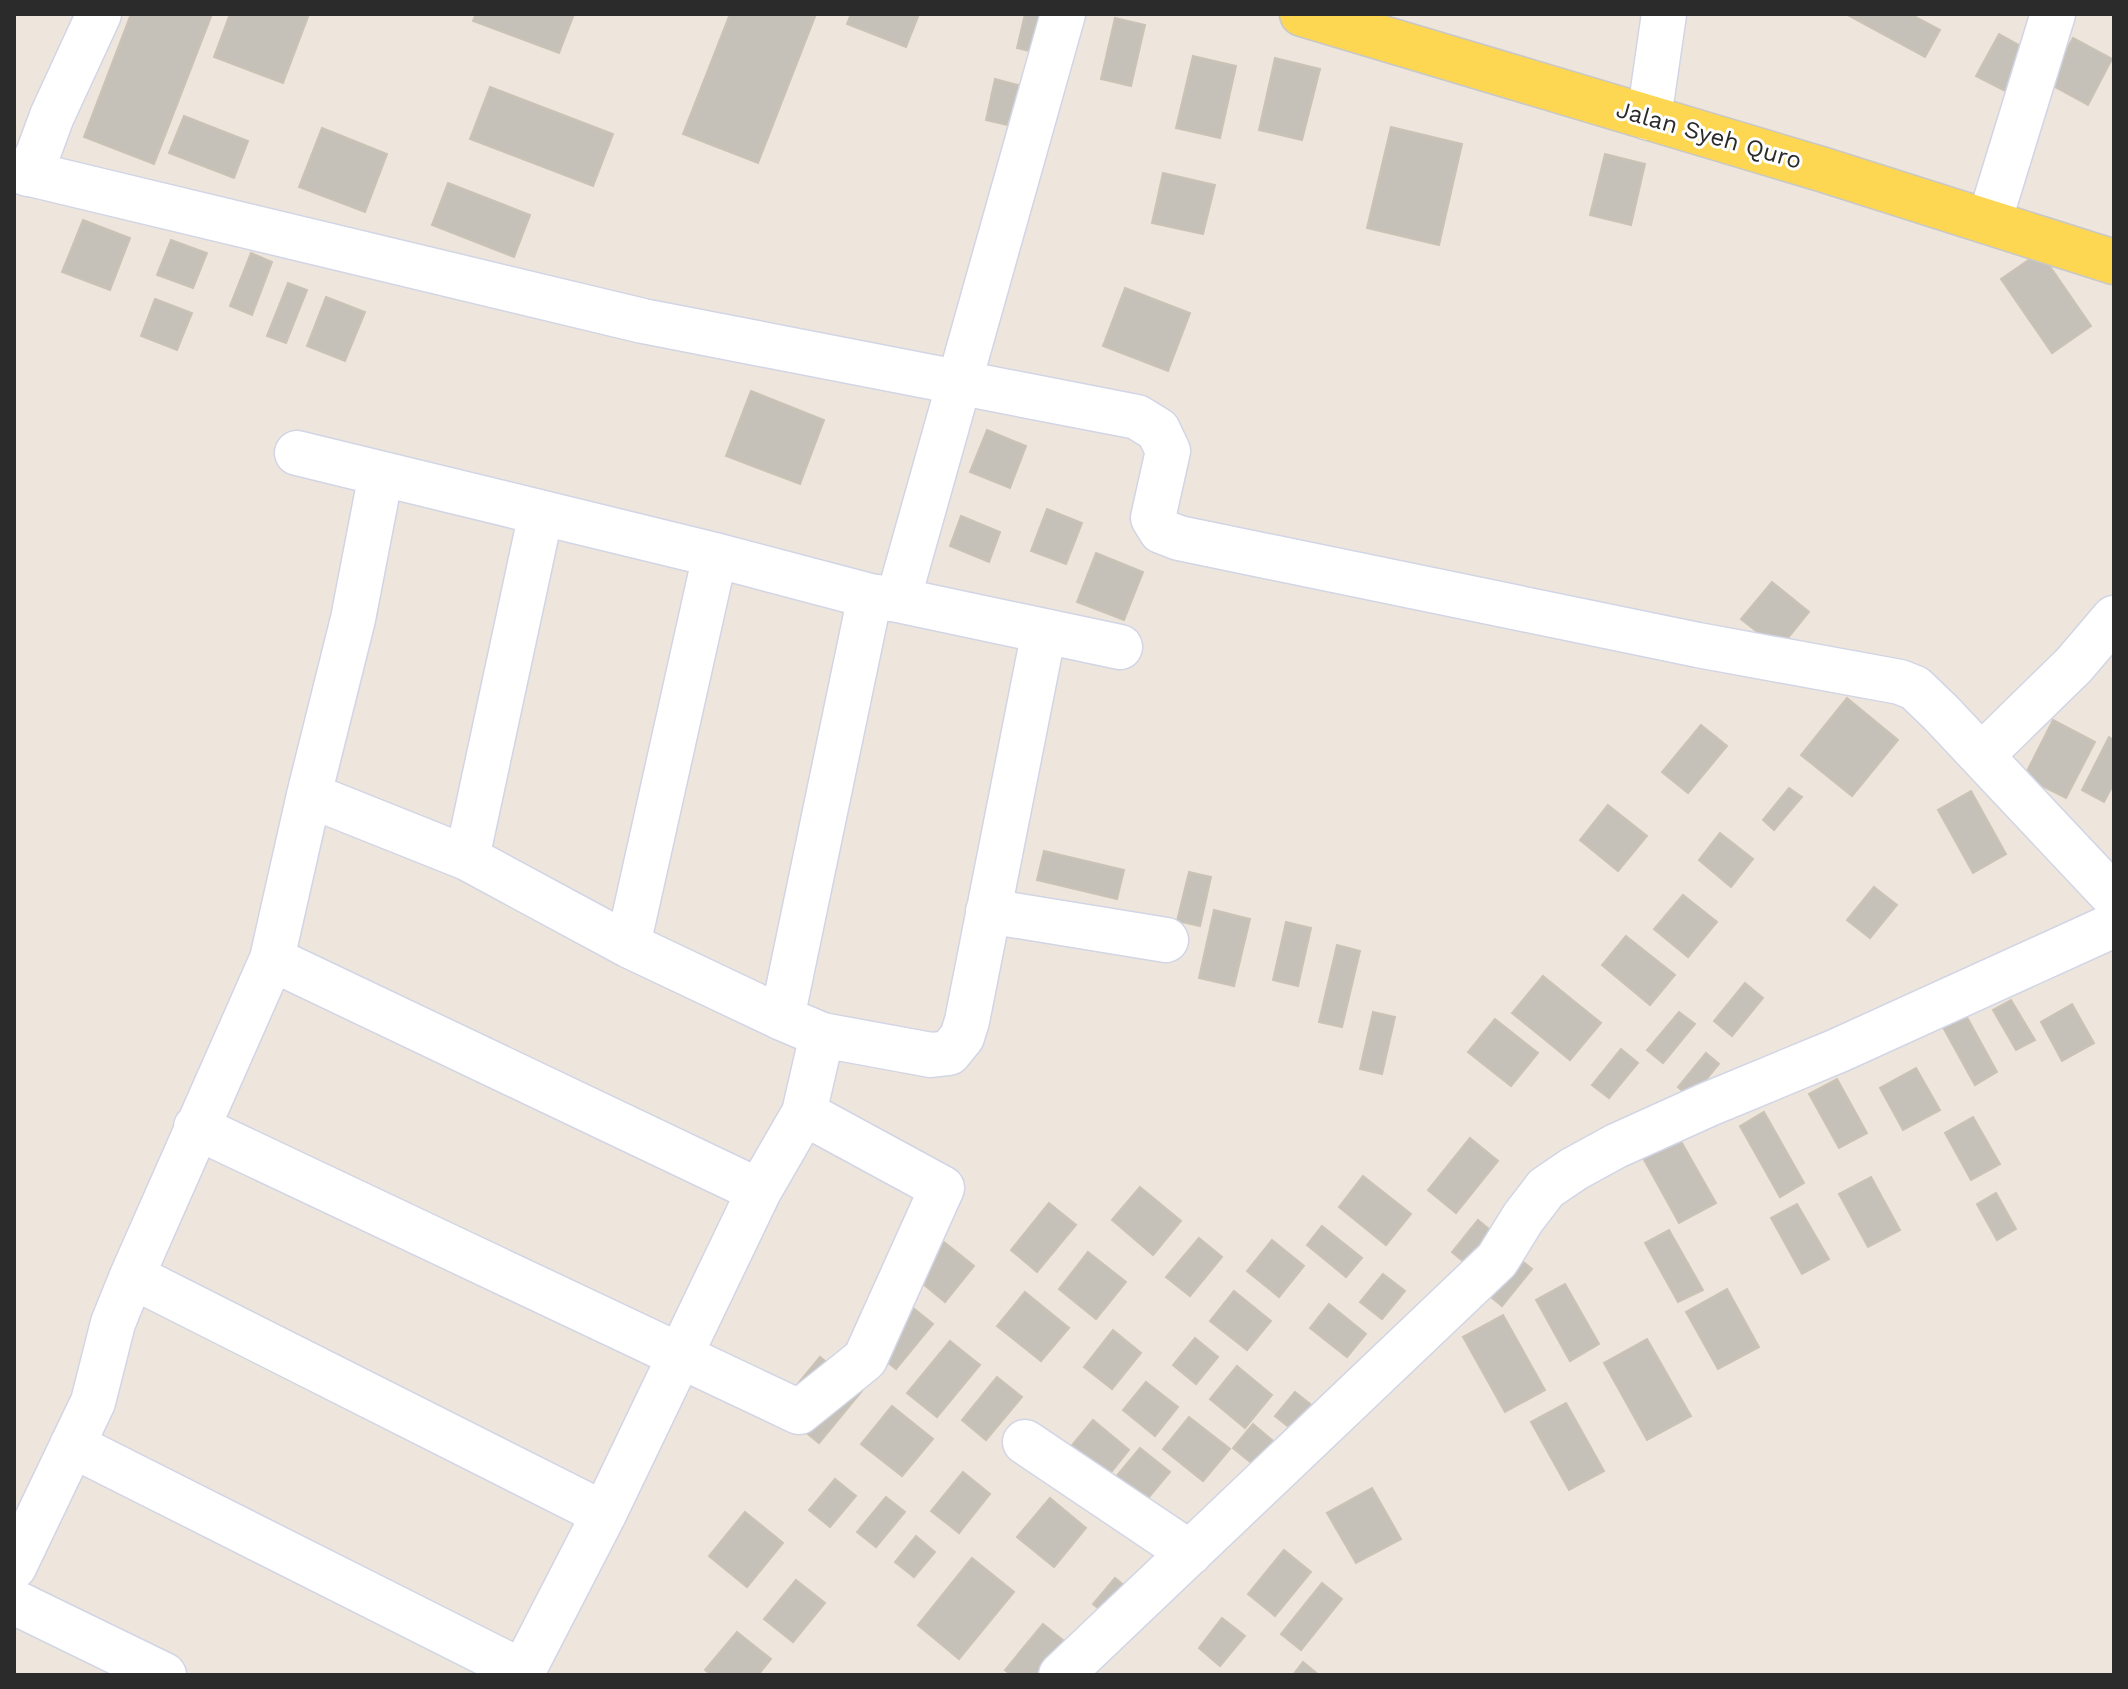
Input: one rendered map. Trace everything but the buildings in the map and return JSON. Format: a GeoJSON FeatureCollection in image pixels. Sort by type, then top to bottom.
{"type":"FeatureCollection","features":[{"type":"Feature","properties":{"kind":"main road","name":"Jalan Syeh Quro"},"geometry":{"type":"LineString","coordinates":[[1302,14],[1821,169],[2114,262]]}},
{"type":"Feature","properties":{"kind":"street"},"geometry":{"type":"LineString","coordinates":[[21,172],[38,154],[99,14]]}},
{"type":"Feature","properties":{"kind":"street"},"geometry":{"type":"LineString","coordinates":[[782,1018],[884,598],[958,381],[1063,14]]}},
{"type":"Feature","properties":{"kind":"street"},"geometry":{"type":"LineString","coordinates":[[1649,118],[1664,14]]}},
{"type":"Feature","properties":{"kind":"street"},"geometry":{"type":"LineString","coordinates":[[1989,222],[2053,14]]}},
{"type":"Feature","properties":{"kind":"street"},"geometry":{"type":"LineString","coordinates":[[21,172],[643,321],[1137,417],[1158,430],[1168,451],[1153,518],[1161,531],[1179,538],[1683,642],[1900,682],[1915,688],[2114,897]]}},
{"type":"Feature","properties":{"kind":"street"},"geometry":{"type":"LineString","coordinates":[[297,453],[884,598],[1120,647]]}},
{"type":"Feature","properties":{"kind":"street"},"geometry":{"type":"LineString","coordinates":[[14,1567],[93,1402],[113,1323],[272,959],[353,619],[381,474]]}},
{"type":"Feature","properties":{"kind":"street"},"geometry":{"type":"LineString","coordinates":[[467,858],[541,513]]}},
{"type":"Feature","properties":{"kind":"street"},"geometry":{"type":"LineString","coordinates":[[628,945],[715,555]]}},
{"type":"Feature","properties":{"kind":"street"},"geometry":{"type":"LineString","coordinates":[[1982,755],[2074,665],[2114,618]]}},
{"type":"Feature","properties":{"kind":"street"},"geometry":{"type":"LineString","coordinates":[[309,795],[467,858],[628,945],[822,1035],[931,1055],[949,1053],[962,1037],[967,1021],[1044,631]]}},
{"type":"Feature","properties":{"kind":"street"},"geometry":{"type":"LineString","coordinates":[[988,911],[1166,940]]}},
{"type":"Feature","properties":{"kind":"street"},"geometry":{"type":"LineString","coordinates":[[1061,1675],[1497,1260],[1546,1188],[1616,1146],[1877,1033],[2114,925]]}},
{"type":"Feature","properties":{"kind":"street"},"geometry":{"type":"LineString","coordinates":[[272,959],[759,1191]]}},
{"type":"Feature","properties":{"kind":"street"},"geometry":{"type":"LineString","coordinates":[[72,1445],[522,1673],[604,1514],[759,1191],[804,1113],[822,1035]]}},
{"type":"Feature","properties":{"kind":"street"},"geometry":{"type":"LineString","coordinates":[[196,1127],[799,1412],[865,1359],[942,1188],[804,1113]]}},
{"type":"Feature","properties":{"kind":"street"},"geometry":{"type":"LineString","coordinates":[[132,1276],[604,1514]]}},
{"type":"Feature","properties":{"kind":"street"},"geometry":{"type":"LineString","coordinates":[[1025,1442],[1190,1553]]}},
{"type":"Feature","properties":{"kind":"street"},"geometry":{"type":"LineString","coordinates":[[14,1602],[164,1675]]}}]}
